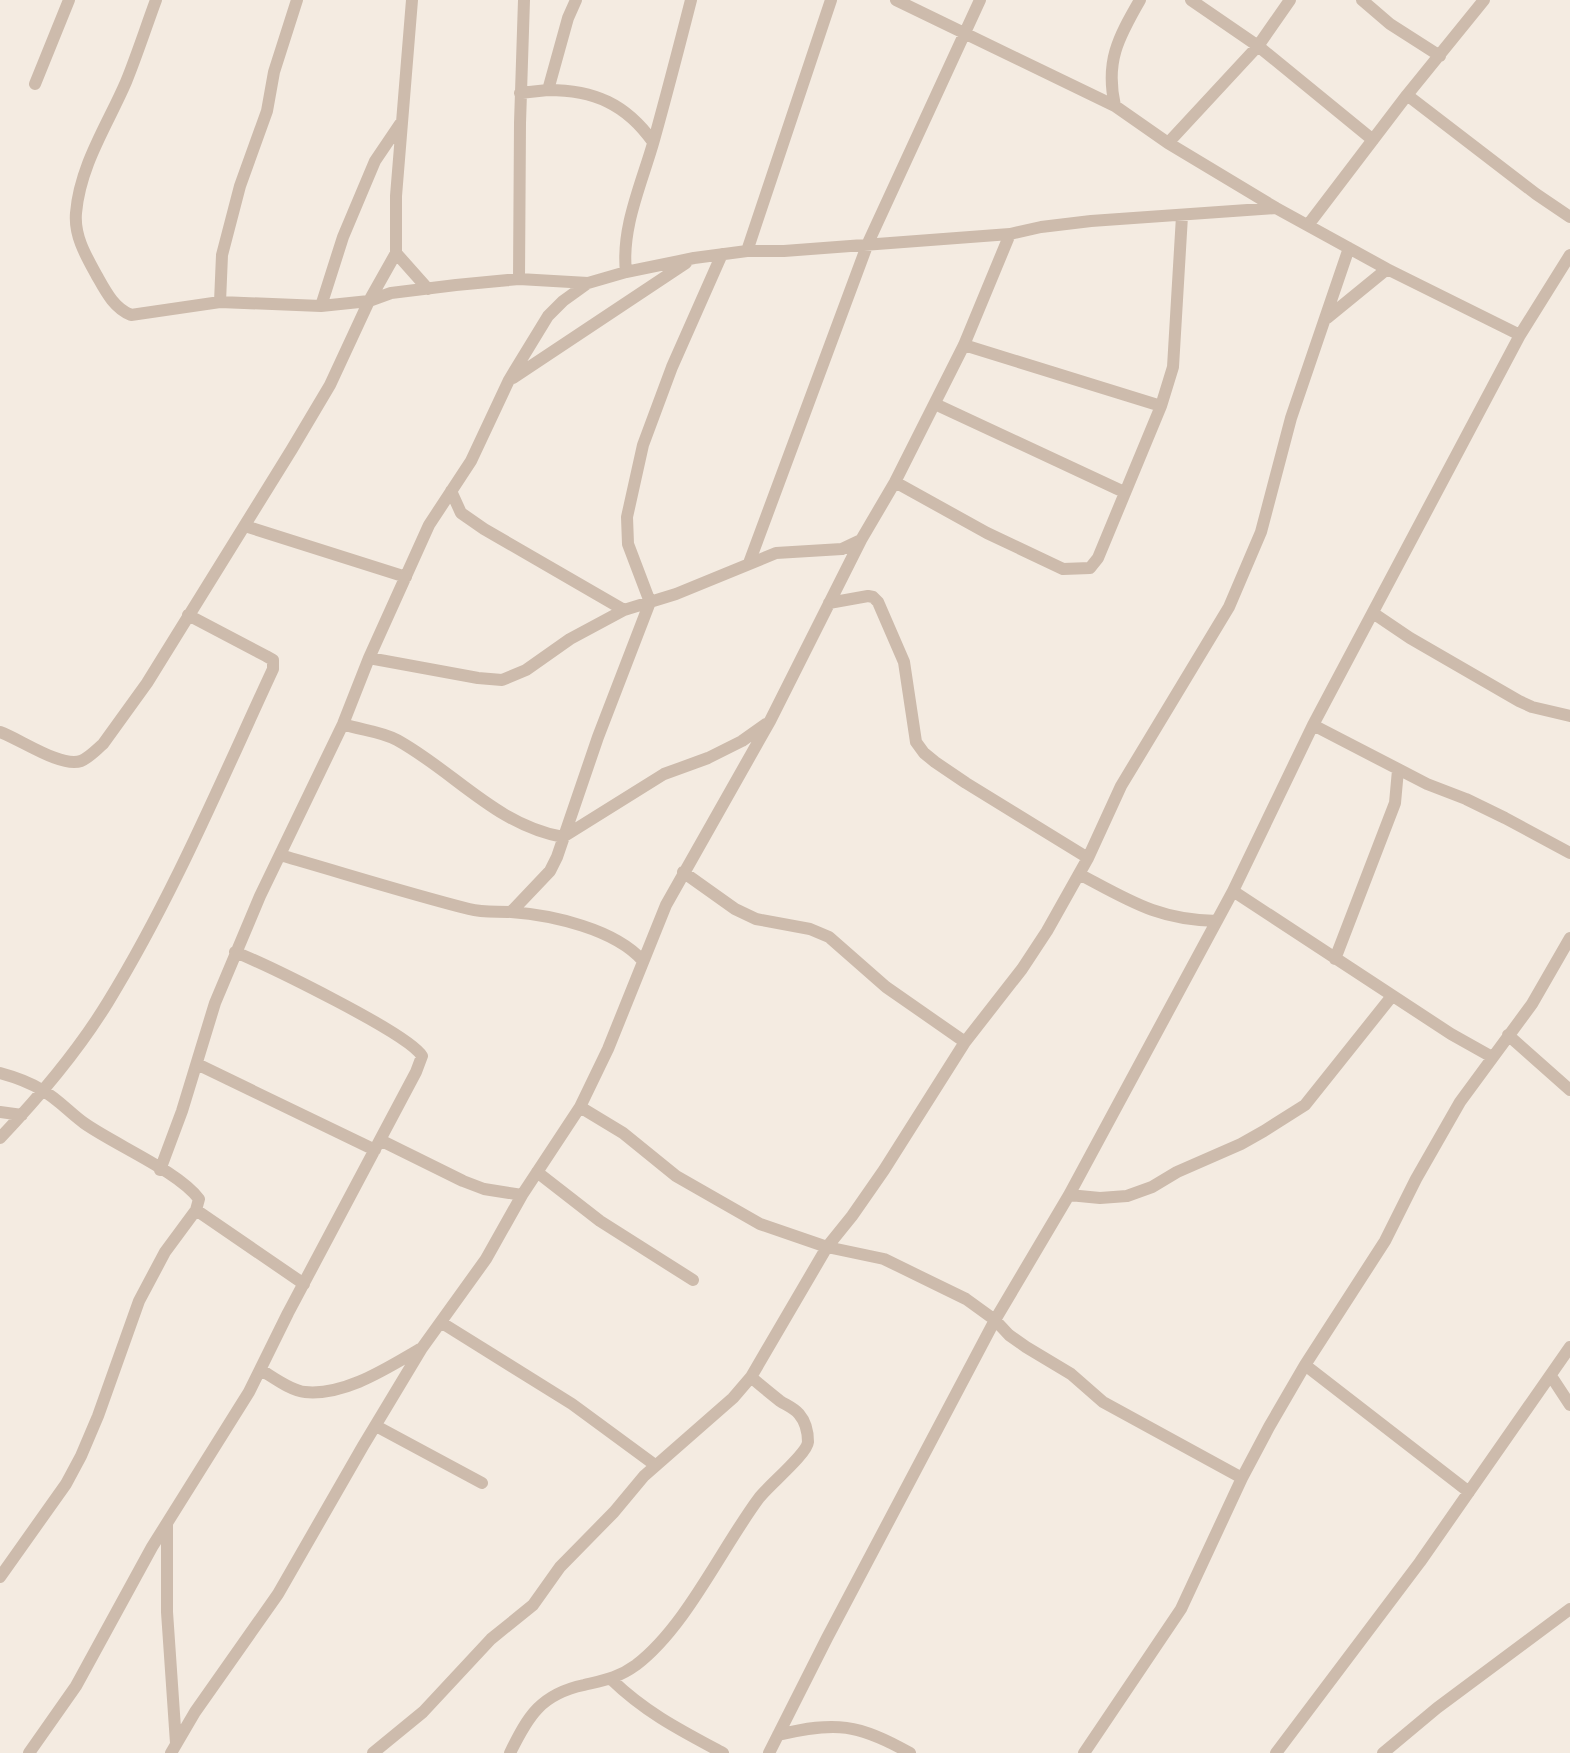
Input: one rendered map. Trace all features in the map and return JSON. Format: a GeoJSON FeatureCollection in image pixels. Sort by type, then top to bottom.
{"type":"FeatureCollection","features":[{"type":"Feature","properties":{"kind":"street"},"geometry":{"type":"LineString","coordinates":[[35,84],[69,0]]}},
{"type":"Feature","properties":{"kind":"street"},"geometry":{"type":"LineString","coordinates":[[156,0],[125,82],[102,130],[85,173],[76,213],[79,241],[106,292],[123,312],[131,315],[220,302],[321,306],[369,301],[390,293],[520,280],[588,283],[626,272],[694,258],[747,251],[784,251],[868,243],[1010,234],[1062,224],[1123,218],[1182,216],[1276,208]]}},
{"type":"Feature","properties":{"kind":"street"},"geometry":{"type":"LineString","coordinates":[[220,302],[222,255],[240,186],[266,111],[274,72],[297,0]]}},
{"type":"Feature","properties":{"kind":"street"},"geometry":{"type":"LineString","coordinates":[[0,732],[56,758],[72,762],[81,761],[92,755],[103,744],[147,683],[317,407],[369,301],[396,252],[395,222],[401,122],[412,0]]}},
{"type":"Feature","properties":{"kind":"street"},"geometry":{"type":"LineString","coordinates":[[520,280],[520,93],[524,0]]}},
{"type":"Feature","properties":{"kind":"street"},"geometry":{"type":"LineString","coordinates":[[548,90],[568,18],[576,0]]}},
{"type":"Feature","properties":{"kind":"street"},"geometry":{"type":"LineString","coordinates":[[626,272],[624,254],[630,220],[654,142],[691,0]]}},
{"type":"Feature","properties":{"kind":"street"},"geometry":{"type":"LineString","coordinates":[[747,251],[831,0]]}},
{"type":"Feature","properties":{"kind":"street"},"geometry":{"type":"LineString","coordinates":[[896,0],[1116,106],[1168,143],[1276,208],[1387,269],[1520,335]]}},
{"type":"Feature","properties":{"kind":"street"},"geometry":{"type":"LineString","coordinates":[[749,563],[868,243],[980,0]]}},
{"type":"Feature","properties":{"kind":"street"},"geometry":{"type":"LineString","coordinates":[[1116,106],[1112,90],[1114,50],[1140,0]]}},
{"type":"Feature","properties":{"kind":"street"},"geometry":{"type":"LineString","coordinates":[[1191,0],[1258,46],[1373,140]]}},
{"type":"Feature","properties":{"kind":"street"},"geometry":{"type":"LineString","coordinates":[[1168,143],[1258,46],[1290,0]]}},
{"type":"Feature","properties":{"kind":"street"},"geometry":{"type":"LineString","coordinates":[[1362,0],[1390,24],[1440,56]]}},
{"type":"Feature","properties":{"kind":"street"},"geometry":{"type":"LineString","coordinates":[[1308,225],[1407,95],[1484,0]]}},
{"type":"Feature","properties":{"kind":"street"},"geometry":{"type":"LineString","coordinates":[[520,93],[548,90],[594,94],[631,117],[644,128],[654,142]]}},
{"type":"Feature","properties":{"kind":"street"},"geometry":{"type":"LineString","coordinates":[[1407,95],[1536,194],[1570,217]]}},
{"type":"Feature","properties":{"kind":"street"},"geometry":{"type":"LineString","coordinates":[[321,306],[342,237],[375,161],[401,122]]}},
{"type":"Feature","properties":{"kind":"street"},"geometry":{"type":"LineString","coordinates":[[895,482],[987,533],[1064,569],[1090,568],[1098,558],[1161,406],[1173,367],[1182,216]]}},
{"type":"Feature","properties":{"kind":"street"},"geometry":{"type":"LineString","coordinates":[[174,1748],[195,1712],[278,1594],[422,1348],[486,1260],[522,1195],[580,1107],[608,1049],[643,960],[682,872],[770,721],[861,540],[895,482],[964,345],[1010,234]]}},
{"type":"Feature","properties":{"kind":"street"},"geometry":{"type":"LineString","coordinates":[[373,1753],[423,1712],[492,1639],[533,1605],[560,1567],[614,1512],[655,1466],[733,1398],[751,1377],[827,1246],[852,1216],[884,1170],[965,1042],[1037,947],[1088,858],[1120,786],[1236,593],[1261,532],[1290,418],[1306,368],[1327,318],[1349,248]]}},
{"type":"Feature","properties":{"kind":"street"},"geometry":{"type":"LineString","coordinates":[[396,252],[428,289]]}},
{"type":"Feature","properties":{"kind":"street"},"geometry":{"type":"LineString","coordinates":[[511,912],[550,871],[564,837],[598,737],[650,602],[628,544],[627,517],[650,428],[672,368],[722,254]]}},
{"type":"Feature","properties":{"kind":"street"},"geometry":{"type":"LineString","coordinates":[[769,1753],[995,1320],[1069,1195],[1233,891],[1313,725],[1520,335],[1570,255]]}},
{"type":"Feature","properties":{"kind":"street"},"geometry":{"type":"LineString","coordinates":[[509,380],[694,258]]}},
{"type":"Feature","properties":{"kind":"street"},"geometry":{"type":"LineString","coordinates":[[1327,318],[1387,269]]}},
{"type":"Feature","properties":{"kind":"street"},"geometry":{"type":"LineString","coordinates":[[160,1170],[197,1064],[215,1004],[235,952],[342,724],[369,658],[429,525],[471,461],[509,380],[548,316],[563,301],[588,283]]}},
{"type":"Feature","properties":{"kind":"street"},"geometry":{"type":"LineString","coordinates":[[964,345],[1161,406]]}},
{"type":"Feature","properties":{"kind":"street"},"geometry":{"type":"LineString","coordinates":[[935,404],[1124,492]]}},
{"type":"Feature","properties":{"kind":"street"},"geometry":{"type":"LineString","coordinates":[[451,491],[461,513],[484,529],[624,610]]}},
{"type":"Feature","properties":{"kind":"street"},"geometry":{"type":"LineString","coordinates":[[245,526],[406,577]]}},
{"type":"Feature","properties":{"kind":"street"},"geometry":{"type":"LineString","coordinates":[[369,658],[478,678],[502,680],[526,670],[570,639],[624,610],[676,594],[776,553],[842,549],[861,540]]}},
{"type":"Feature","properties":{"kind":"street"},"geometry":{"type":"LineString","coordinates":[[829,603],[868,596],[873,597],[878,602],[904,662],[916,742],[924,753],[966,783],[1088,858]]}},
{"type":"Feature","properties":{"kind":"street"},"geometry":{"type":"LineString","coordinates":[[1373,613],[1410,638],[1519,701],[1532,707],[1570,716]]}},
{"type":"Feature","properties":{"kind":"street"},"geometry":{"type":"LineString","coordinates":[[0,1138],[44,1091],[108,1003],[174,882],[273,669],[273,660],[188,616]]}},
{"type":"Feature","properties":{"kind":"street"},"geometry":{"type":"LineString","coordinates":[[342,724],[395,739],[416,751],[499,812],[541,833],[564,837],[664,774],[708,758],[742,741],[770,721]]}},
{"type":"Feature","properties":{"kind":"street"},"geometry":{"type":"LineString","coordinates":[[1313,725],[1398,770],[1482,806],[1570,853]]}},
{"type":"Feature","properties":{"kind":"street"},"geometry":{"type":"LineString","coordinates":[[1335,959],[1395,803],[1398,770]]}},
{"type":"Feature","properties":{"kind":"street"},"geometry":{"type":"LineString","coordinates":[[280,855],[374,884],[473,910],[491,913],[511,912],[564,921],[616,939],[632,948],[643,960]]}},
{"type":"Feature","properties":{"kind":"street"},"geometry":{"type":"LineString","coordinates":[[682,872],[735,909],[756,919],[810,929],[829,936],[886,987],[965,1042]]}},
{"type":"Feature","properties":{"kind":"street"},"geometry":{"type":"LineString","coordinates":[[1079,874],[1136,905],[1169,917],[1217,921]]}},
{"type":"Feature","properties":{"kind":"street"},"geometry":{"type":"LineString","coordinates":[[1233,891],[1451,1034],[1492,1057]]}},
{"type":"Feature","properties":{"kind":"street"},"geometry":{"type":"LineString","coordinates":[[1084,1753],[1181,1609],[1242,1478],[1305,1365],[1385,1241],[1441,1136],[1492,1057],[1532,1004],[1570,938]]}},
{"type":"Feature","properties":{"kind":"street"},"geometry":{"type":"LineString","coordinates":[[29,1753],[76,1686],[167,1524],[261,1370],[288,1313],[416,1072],[422,1056],[417,1048],[289,977],[235,952]]}},
{"type":"Feature","properties":{"kind":"street"},"geometry":{"type":"LineString","coordinates":[[1069,1195],[1100,1198],[1127,1196],[1152,1187],[1178,1172],[1241,1144],[1264,1131],[1305,1105],[1392,996]]}},
{"type":"Feature","properties":{"kind":"street"},"geometry":{"type":"LineString","coordinates":[[1508,1035],[1570,1090]]}},
{"type":"Feature","properties":{"kind":"street"},"geometry":{"type":"LineString","coordinates":[[197,1064],[377,1145],[463,1181],[484,1188],[522,1195]]}},
{"type":"Feature","properties":{"kind":"street"},"geometry":{"type":"LineString","coordinates":[[0,1073],[18,1078],[44,1091],[84,1123],[160,1170],[193,1192],[199,1199],[196,1210],[165,1252],[139,1301],[98,1416],[74,1470],[0,1577]]}},
{"type":"Feature","properties":{"kind":"street"},"geometry":{"type":"LineString","coordinates":[[580,1107],[602,1119],[662,1166],[699,1190],[760,1224],[827,1246],[884,1259],[966,1299],[995,1320],[1009,1335],[1071,1374],[1103,1402],[1242,1478]]}},
{"type":"Feature","properties":{"kind":"street"},"geometry":{"type":"LineString","coordinates":[[0,1112],[22,1115]]}},
{"type":"Feature","properties":{"kind":"street"},"geometry":{"type":"LineString","coordinates":[[537,1172],[600,1221],[693,1280]]}},
{"type":"Feature","properties":{"kind":"street"},"geometry":{"type":"LineString","coordinates":[[196,1210],[304,1284]]}},
{"type":"Feature","properties":{"kind":"street"},"geometry":{"type":"LineString","coordinates":[[442,1323],[572,1404],[655,1466]]}},
{"type":"Feature","properties":{"kind":"street"},"geometry":{"type":"LineString","coordinates":[[1276,1753],[1361,1642],[1570,1347]]}},
{"type":"Feature","properties":{"kind":"street"},"geometry":{"type":"LineString","coordinates":[[261,1370],[304,1392],[326,1391],[349,1385],[390,1366],[422,1348]]}},
{"type":"Feature","properties":{"kind":"street"},"geometry":{"type":"LineString","coordinates":[[1305,1365],[1469,1492]]}},
{"type":"Feature","properties":{"kind":"street"},"geometry":{"type":"LineString","coordinates":[[1551,1376],[1570,1405]]}},
{"type":"Feature","properties":{"kind":"street"},"geometry":{"type":"LineString","coordinates":[[510,1753],[525,1722],[537,1708],[558,1693],[582,1685],[612,1680],[636,1665],[662,1640],[760,1498],[778,1476],[801,1456],[808,1444],[807,1428],[798,1413],[751,1377]]}},
{"type":"Feature","properties":{"kind":"street"},"geometry":{"type":"LineString","coordinates":[[376,1426],[482,1482]]}},
{"type":"Feature","properties":{"kind":"street"},"geometry":{"type":"LineString","coordinates":[[167,1524],[167,1612],[174,1748]]}},
{"type":"Feature","properties":{"kind":"street"},"geometry":{"type":"LineString","coordinates":[[1383,1753],[1437,1708],[1570,1609]]}},
{"type":"Feature","properties":{"kind":"street"},"geometry":{"type":"LineString","coordinates":[[612,1680],[634,1702],[662,1720],[724,1753]]}},
{"type":"Feature","properties":{"kind":"street"},"geometry":{"type":"LineString","coordinates":[[778,1735],[814,1726],[854,1728],[890,1742],[910,1753]]}}]}
